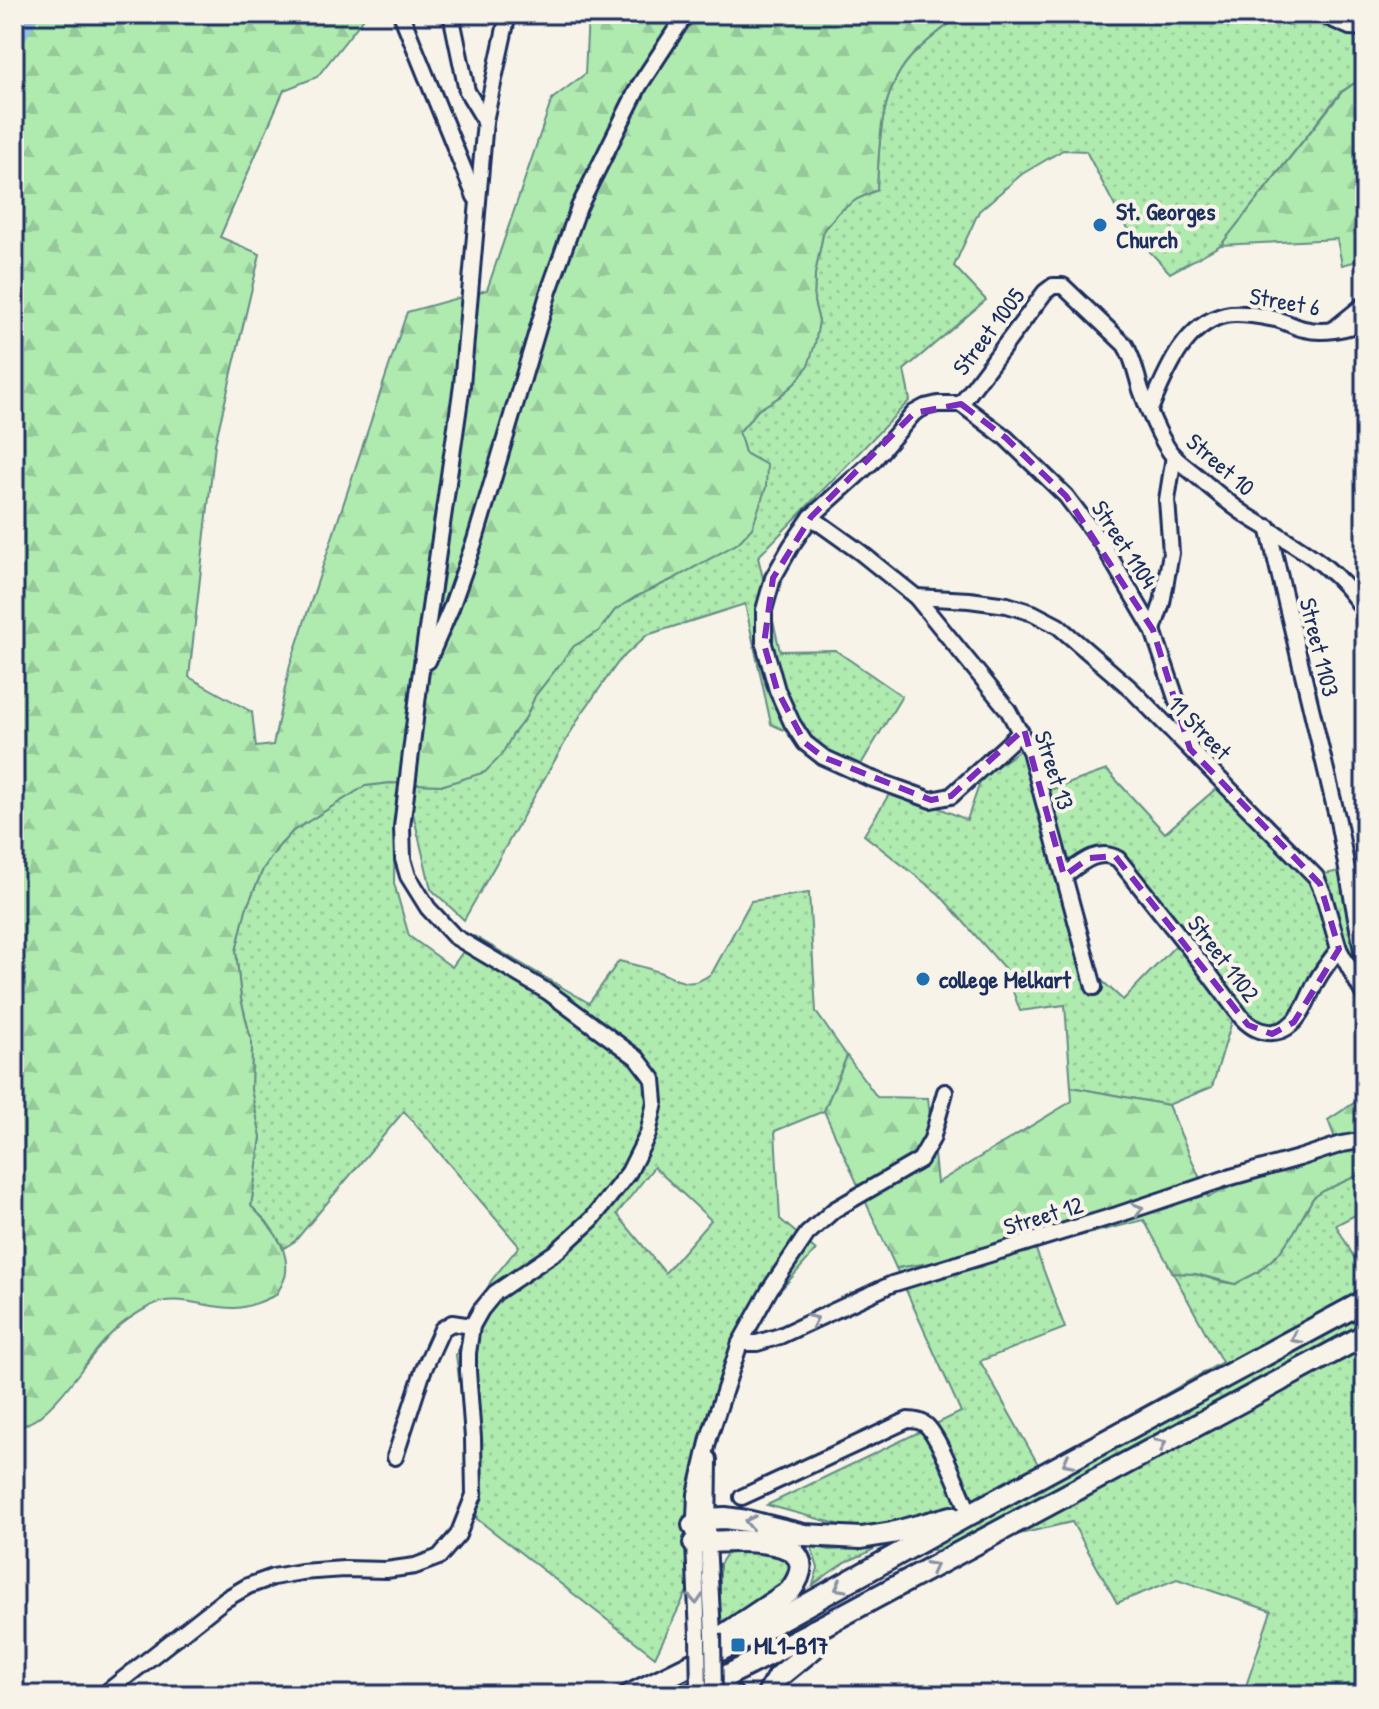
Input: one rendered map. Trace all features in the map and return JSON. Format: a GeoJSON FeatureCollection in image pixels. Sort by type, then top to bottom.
{"type":"FeatureCollection","features":[{"type":"Feature","properties":{"kind":"highway"},"geometry":{"type":"LineString","coordinates":[[630,1695],[765,1628],[1365,1301]]}},
{"type":"Feature","properties":{"kind":"highway"},"geometry":{"type":"LineString","coordinates":[[702,1693],[1365,1335]]}},
{"type":"Feature","properties":{"kind":"highway"},"geometry":{"type":"LineString","coordinates":[[701,1532],[735,1519],[804,1535],[861,1538],[940,1519],[967,1516]]}},
{"type":"Feature","properties":{"kind":"highway"},"geometry":{"type":"LineString","coordinates":[[649,1686],[680,1662],[790,1591],[800,1574],[794,1553],[782,1547],[701,1532]]}},
{"type":"Feature","properties":{"kind":"highway"},"geometry":{"type":"LineString","coordinates":[[767,1695],[777,1678],[814,1648],[815,1630]]}},
{"type":"Feature","properties":{"kind":"highway"},"geometry":{"type":"LineString","coordinates":[[702,1693],[717,1689],[732,1695]]}},
{"type":"Feature","properties":{"kind":"street"},"geometry":{"type":"LineString","coordinates":[[401,14],[477,201]]}},
{"type":"Feature","properties":{"kind":"street"},"geometry":{"type":"LineString","coordinates":[[451,14],[467,91],[485,121]]}},
{"type":"Feature","properties":{"kind":"street"},"geometry":{"type":"LineString","coordinates":[[103,1695],[224,1600],[248,1586],[301,1572],[386,1570],[415,1566],[439,1557],[458,1535],[474,1495],[468,1371],[472,1326],[495,1293],[557,1251],[592,1219],[629,1172],[648,1134],[655,1102],[653,1079],[637,1058],[548,992],[454,936],[428,908],[408,876],[403,859],[402,827],[420,678],[462,385],[485,121],[508,14]]}},
{"type":"Feature","properties":{"kind":"street"},"geometry":{"type":"LineString","coordinates":[[420,678],[451,608],[475,540],[549,291],[579,207],[639,86],[686,14]]}},
{"type":"Feature","properties":{"kind":"street"},"geometry":{"type":"LineString","coordinates":[[1320,14],[1350,27],[1365,28]]}},
{"type":"Feature","properties":{"kind":"street","name":"Street 1005"},"geometry":{"type":"LineString","coordinates":[[961,404],[1045,292],[1053,286]]}},
{"type":"Feature","properties":{"kind":"street","name":"Street 10"},"geometry":{"type":"LineString","coordinates":[[1053,286],[1063,286],[1125,345],[1132,356],[1142,393],[1160,434],[1174,456],[1249,517],[1312,555],[1356,597],[1365,613]]}},
{"type":"Feature","properties":{"kind":"street"},"geometry":{"type":"LineString","coordinates":[[1333,330],[1365,304]]}},
{"type":"Feature","properties":{"kind":"street","name":"Street 6"},"geometry":{"type":"LineString","coordinates":[[1150,410],[1183,345],[1197,330],[1213,320],[1236,314],[1272,318],[1313,331],[1351,327],[1365,321]]}},
{"type":"Feature","properties":{"kind":"street"},"geometry":{"type":"LineString","coordinates":[[961,404],[938,404],[914,413],[873,461],[811,517],[773,578],[764,610],[764,644],[777,690],[805,743],[823,757],[867,777],[931,800],[951,796],[1021,732]]}},
{"type":"Feature","properties":{"kind":"street","name":"Street 1104"},"geometry":{"type":"LineString","coordinates":[[961,404],[1006,438],[1066,496],[1103,545],[1153,630],[1190,749]]}},
{"type":"Feature","properties":{"kind":"street"},"geometry":{"type":"LineString","coordinates":[[1153,630],[1162,603],[1171,553],[1167,500],[1174,456]]}},
{"type":"Feature","properties":{"kind":"street","name":"Street 13"},"geometry":{"type":"LineString","coordinates":[[811,517],[916,597],[1008,710],[1030,751],[1094,987]]}},
{"type":"Feature","properties":{"kind":"street","name":"Street 1103"},"geometry":{"type":"LineString","coordinates":[[1268,527],[1338,821],[1365,966]]}},
{"type":"Feature","properties":{"kind":"street","name":"11 Street"},"geometry":{"type":"LineString","coordinates":[[916,597],[1007,605],[1033,613],[1058,626],[1130,688],[1316,877],[1339,949],[1365,997]]}},
{"type":"Feature","properties":{"kind":"street","name":"Street 1102"},"geometry":{"type":"LineString","coordinates":[[1064,876],[1089,858],[1107,854],[1118,859],[1242,1018],[1248,1025],[1266,1033],[1280,1032],[1294,1022],[1318,978],[1339,949]]}},
{"type":"Feature","properties":{"kind":"street"},"geometry":{"type":"LineString","coordinates":[[702,1693],[705,1635],[701,1532],[709,1438],[740,1343],[770,1289],[807,1234],[834,1210],[920,1160],[932,1139],[945,1092]]}},
{"type":"Feature","properties":{"kind":"street","name":"Street 12"},"geometry":{"type":"LineString","coordinates":[[740,1343],[757,1343],[780,1336],[892,1284],[1224,1179],[1365,1140]]}},
{"type":"Feature","properties":{"kind":"street"},"geometry":{"type":"LineString","coordinates":[[395,1457],[423,1371],[442,1329],[452,1323],[472,1326]]}},
{"type":"Feature","properties":{"kind":"street"},"geometry":{"type":"LineString","coordinates":[[742,1497],[908,1420],[916,1420],[927,1426],[936,1439],[967,1516]]}},
{"type":"Feature","properties":{"kind":"highlighted area"},"geometry":{"type":"Polygon","coordinates":[[[961,404],[1006,438],[1066,496],[1153,630],[1190,749],[1320,884],[1339,949],[1294,1022],[1272,1034],[1248,1025],[1115,856],[1089,858],[1064,876],[1024,729],[951,796],[931,800],[823,757],[805,743],[777,690],[764,644],[773,578],[811,517],[914,413],[961,404]]]}},
{"type":"Feature","properties":{"kind":"green space"},"geometry":{"type":"Polygon","coordinates":[[[14,14],[367,14],[317,77],[284,90],[220,237],[260,254],[215,444],[189,677],[252,712],[256,747],[273,745],[290,665],[407,312],[487,290],[552,99],[585,74],[588,14],[962,14],[915,52],[899,73],[882,121],[877,190],[839,212],[824,229],[815,274],[814,302],[819,321],[808,366],[795,383],[758,410],[739,432],[745,453],[767,465],[766,487],[752,528],[738,543],[615,610],[599,631],[574,646],[535,696],[526,717],[501,756],[485,772],[444,785],[390,783],[365,786],[293,831],[263,869],[246,909],[236,951],[241,999],[252,1044],[251,1090],[261,1137],[251,1206],[270,1227],[284,1253],[286,1275],[276,1295],[235,1308],[181,1301],[150,1306],[114,1331],[47,1409],[14,1431],[14,14]]]}},
{"type":"Feature","properties":{"kind":"green space"},"geometry":{"type":"Polygon","coordinates":[[[962,14],[1365,14],[1365,76],[1341,92],[1221,245],[1170,273],[1124,224],[1086,151],[1063,150],[1022,174],[979,211],[954,266],[986,300],[904,370],[910,400],[758,557],[780,651],[835,650],[902,696],[860,766],[771,724],[745,604],[647,635],[619,661],[580,716],[464,920],[431,889],[411,805],[395,808],[394,883],[409,936],[452,967],[474,936],[589,1003],[619,961],[683,982],[705,978],[712,973],[751,901],[809,893],[816,1012],[847,1056],[824,1111],[775,1131],[780,1219],[816,1250],[778,1293],[747,1342],[717,1419],[689,1587],[655,1657],[477,1519],[456,1355],[491,1281],[519,1246],[404,1111],[295,1241],[284,1248],[267,1222],[251,1206],[261,1137],[251,1090],[252,1044],[241,999],[236,951],[246,909],[263,869],[293,831],[365,786],[390,783],[444,785],[463,778],[513,734],[526,717],[535,696],[574,646],[599,631],[615,610],[738,543],[752,528],[745,453],[739,432],[758,410],[795,383],[808,366],[819,321],[814,302],[815,274],[824,229],[839,212],[877,190],[882,121],[899,73],[928,41],[962,14]],[[654,1167],[617,1214],[665,1273],[711,1220],[654,1167]]]}},
{"type":"Feature","properties":{"kind":"green space"},"geometry":{"type":"Polygon","coordinates":[[[1365,76],[1365,259],[1342,265],[1337,239],[1221,245],[1342,92],[1365,76]]]}},
{"type":"Feature","properties":{"kind":"green space"},"geometry":{"type":"Polygon","coordinates":[[[1024,747],[1053,789],[1107,770],[1165,833],[1219,786],[1305,878],[1365,866],[1365,962],[1364,959],[1327,961],[1278,1035],[1233,1018],[1212,1087],[1168,1105],[1071,1087],[1065,1005],[1020,1011],[1005,969],[939,894],[864,835],[893,788],[967,820],[982,777],[1024,747]],[[1108,849],[1069,873],[1099,978],[1123,1000],[1180,941],[1108,849]]]}},
{"type":"Feature","properties":{"kind":"green space"},"geometry":{"type":"Polygon","coordinates":[[[847,1056],[877,1097],[928,1098],[937,1183],[1072,1101],[1071,1087],[1168,1105],[1208,1197],[1336,1141],[1328,1120],[1360,1099],[1365,1102],[1365,1172],[1313,1198],[1279,1253],[1258,1272],[1235,1284],[1196,1274],[1173,1273],[1144,1220],[1035,1247],[896,1268],[824,1111],[847,1056]]]}},
{"type":"Feature","properties":{"kind":"green space"},"geometry":{"type":"Polygon","coordinates":[[[1365,1172],[1365,1210],[1336,1225],[1365,1277],[1365,1695],[1243,1695],[1271,1611],[1177,1579],[1117,1603],[1072,1522],[941,1552],[767,1505],[961,1412],[896,1268],[1035,1247],[1065,1328],[980,1361],[1039,1466],[1222,1362],[1173,1273],[1196,1274],[1235,1284],[1258,1272],[1279,1253],[1313,1198],[1365,1172]]]}},
{"type":"Feature","properties":{"kind":"green space"},"geometry":{"type":"Polygon","coordinates":[[[811,1546],[830,1550],[875,1548],[846,1562],[813,1585],[818,1568],[811,1546]]]}},
{"type":"Feature","properties":{"kind":"green space"},"geometry":{"type":"Polygon","coordinates":[[[755,1548],[788,1562],[791,1566],[785,1584],[769,1600],[720,1625],[720,1564],[733,1551],[755,1548]]]}},
{"type":"Feature","properties":{"kind":"waterway"},"geometry":{"type":"LineString","coordinates":[[14,33],[25,14]]}},
{"type":"Feature","properties":{"kind":"place","name":"St. Georges Church"},"geometry":{"type":"Point","coordinates":[1100,225]}},
{"type":"Feature","properties":{"kind":"place","name":"college Melkart"},"geometry":{"type":"Point","coordinates":[923,979]}},
{"type":"Feature","properties":{"kind":"place","name":"ML1-B17"},"geometry":{"type":"Point","coordinates":[738,1645]}}]}
